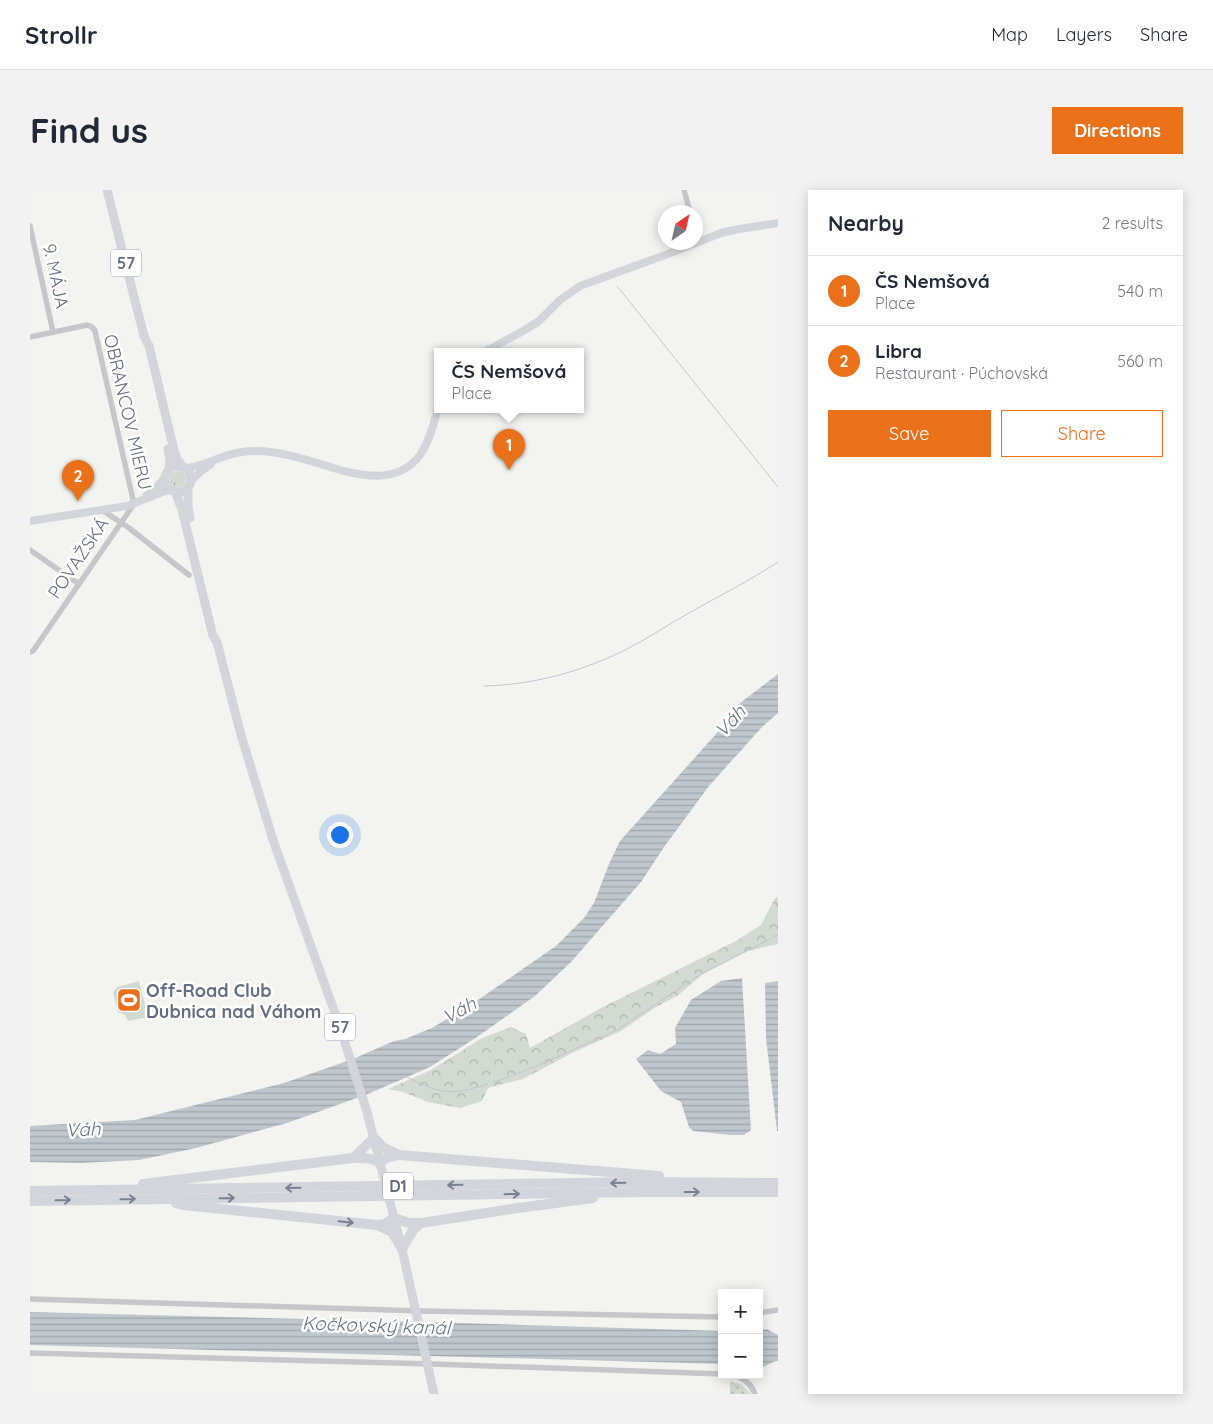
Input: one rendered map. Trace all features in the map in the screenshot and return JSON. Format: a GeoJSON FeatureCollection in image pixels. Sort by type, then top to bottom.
{"type":"FeatureCollection","features":[{"type":"Feature","properties":{"kind":"highway"},"geometry":{"type":"LineString","coordinates":[[353,1158],[373,1136],[384,1148],[399,1155]]}},
{"type":"Feature","properties":{"kind":"highway"},"geometry":{"type":"LineString","coordinates":[[94,1190],[353,1158],[374,1159],[380,1165],[386,1158],[399,1155],[687,1178],[702,1182]]}},
{"type":"Feature","properties":{"kind":"highway","name":"D1"},"geometry":{"type":"LineString","coordinates":[[30,1191],[702,1182],[778,1183]]}},
{"type":"Feature","properties":{"kind":"highway"},"geometry":{"type":"LineString","coordinates":[[161,1199],[182,1205],[377,1225],[385,1224],[394,1216],[409,1223],[421,1223],[643,1192]]}},
{"type":"Feature","properties":{"kind":"highway","name":"D1"},"geometry":{"type":"LineString","coordinates":[[30,1201],[643,1192],[778,1192]]}},
{"type":"Feature","properties":{"kind":"highway"},"geometry":{"type":"LineString","coordinates":[[402,1249],[410,1234],[421,1223]]}},
{"type":"Feature","properties":{"kind":"highway"},"geometry":{"type":"LineString","coordinates":[[377,1225],[392,1232],[402,1249]]}},
{"type":"Feature","properties":{"kind":"main road","name":"57"},"geometry":{"type":"LineString","coordinates":[[107,190],[144,336],[149,346],[174,450],[177,460],[191,476],[188,508],[218,635],[217,642]]}},
{"type":"Feature","properties":{"kind":"main road"},"geometry":{"type":"LineString","coordinates":[[703,240],[727,232],[778,223]]}},
{"type":"Feature","properties":{"kind":"main road"},"geometry":{"type":"LineString","coordinates":[[492,348],[538,321],[568,294],[580,286],[678,250]]}},
{"type":"Feature","properties":{"kind":"main road","name":"57"},"geometry":{"type":"LineString","coordinates":[[144,336],[144,346],[170,459],[166,483],[173,491],[182,510],[213,636],[217,642],[261,803],[348,1051],[394,1216],[434,1394]]}},
{"type":"Feature","properties":{"kind":"main road"},"geometry":{"type":"LineString","coordinates":[[136,502],[156,488],[175,467],[198,466],[235,453],[263,451],[295,456],[356,474],[372,476],[391,474],[407,468],[420,455],[426,445],[437,413]]}},
{"type":"Feature","properties":{"kind":"main road"},"geometry":{"type":"LineString","coordinates":[[30,521],[102,510],[136,502],[164,491],[183,491],[200,472],[221,458]]}},
{"type":"Feature","properties":{"kind":"street"},"geometry":{"type":"LineString","coordinates":[[684,190],[688,205]]}},
{"type":"Feature","properties":{"kind":"street","name":"9. MÁJA"},"geometry":{"type":"LineString","coordinates":[[30,226],[53,332]]}},
{"type":"Feature","properties":{"kind":"street","name":"OBRANCOV MIERU"},"geometry":{"type":"LineString","coordinates":[[53,332],[87,325],[92,326],[95,331],[136,502]]}},
{"type":"Feature","properties":{"kind":"street"},"geometry":{"type":"LineString","coordinates":[[30,337],[53,332]]}},
{"type":"Feature","properties":{"kind":"street","name":"POVAŽSKÁ"},"geometry":{"type":"LineString","coordinates":[[30,652],[33,651],[120,522],[136,502]]}},
{"type":"Feature","properties":{"kind":"street"},"geometry":{"type":"LineString","coordinates":[[102,510],[189,575]]}},
{"type":"Feature","properties":{"kind":"street"},"geometry":{"type":"LineString","coordinates":[[30,550],[79,584]]}},
{"type":"Feature","properties":{"kind":"street"},"geometry":{"type":"LineString","coordinates":[[30,1299],[422,1311],[718,1317]]}},
{"type":"Feature","properties":{"kind":"street"},"geometry":{"type":"LineString","coordinates":[[763,1312],[778,1310]]}},
{"type":"Feature","properties":{"kind":"street"},"geometry":{"type":"LineString","coordinates":[[30,1353],[718,1374]]}},
{"type":"Feature","properties":{"kind":"street"},"geometry":{"type":"LineString","coordinates":[[743,1379],[750,1385],[755,1394]]}},
{"type":"Feature","properties":{"kind":"green space"},"geometry":{"type":"Polygon","coordinates":[[[178,471],[184,473],[186,479],[184,485],[178,487],[172,485],[170,479],[172,473],[178,471]]]}},
{"type":"Feature","properties":{"kind":"green space"},"geometry":{"type":"Polygon","coordinates":[[[778,897],[778,944],[748,951],[703,974],[677,996],[656,1007],[621,1031],[574,1052],[523,1079],[488,1088],[482,1101],[460,1108],[428,1102],[403,1092],[388,1089],[431,1070],[482,1038],[511,1027],[526,1034],[530,1048],[599,1009],[736,941],[761,925],[775,898],[778,897]]]}},
{"type":"Feature","properties":{"kind":"green space","name":"Off-Road Club Dubnica nad Váhom"},"geometry":{"type":"Polygon","coordinates":[[[139,981],[148,1017],[128,1021],[125,1015],[118,1012],[113,993],[117,987],[139,981]]]}},
{"type":"Feature","properties":{"kind":"green space"},"geometry":{"type":"Polygon","coordinates":[[[730,1382],[741,1384],[751,1394],[730,1394],[730,1382]]]}},
{"type":"Feature","properties":{"kind":"water","name":"Váh"},"geometry":{"type":"Polygon","coordinates":[[[778,674],[778,713],[762,727],[709,786],[641,882],[571,962],[535,996],[477,1037],[430,1067],[368,1094],[287,1123],[196,1148],[139,1160],[81,1163],[30,1162],[30,1126],[135,1120],[284,1083],[353,1059],[394,1041],[405,1039],[432,1028],[478,1000],[556,946],[584,918],[594,903],[620,841],[734,714],[736,707],[778,674]]]}},
{"type":"Feature","properties":{"kind":"water"},"geometry":{"type":"Polygon","coordinates":[[[742,978],[751,1130],[744,1135],[693,1131],[689,1127],[681,1102],[661,1091],[636,1059],[648,1050],[660,1054],[676,1044],[675,1028],[691,1000],[721,981],[742,978]]]}},
{"type":"Feature","properties":{"kind":"water"},"geometry":{"type":"Polygon","coordinates":[[[778,981],[777,1131],[766,1038],[765,983],[778,981]]]}},
{"type":"Feature","properties":{"kind":"water","name":"Kočkovský kanál"},"geometry":{"type":"Polygon","coordinates":[[[30,1312],[427,1322],[718,1331],[718,1364],[30,1345],[30,1312]]]}},
{"type":"Feature","properties":{"kind":"water"},"geometry":{"type":"Polygon","coordinates":[[[767,1329],[778,1335],[778,1361],[763,1366],[763,1334],[763,1330],[767,1329]]]}},
{"type":"Feature","properties":{"kind":"waterway"},"geometry":{"type":"LineString","coordinates":[[617,286],[778,487]]}},
{"type":"Feature","properties":{"kind":"waterway"},"geometry":{"type":"LineString","coordinates":[[484,686],[538,680],[573,671],[607,658],[640,642],[778,562]]}},
{"type":"Feature","properties":{"kind":"waterway"},"geometry":{"type":"LineString","coordinates":[[492,1083],[535,1067],[617,1030],[701,974],[778,935]]}},
{"type":"Feature","properties":{"kind":"waterway"},"geometry":{"type":"LineString","coordinates":[[407,1077],[437,1090],[455,1092],[487,1084]]}},
{"type":"Feature","properties":{"kind":"place","name":"ČS Nemšová"},"geometry":{"type":"Point","coordinates":[509,470]}},
{"type":"Feature","properties":{"kind":"place","name":"Libra"},"geometry":{"type":"Point","coordinates":[78,501]}},
{"type":"Feature","properties":{"kind":"place","name":"Off-Road Club Dubnica nad Váhom"},"geometry":{"type":"Point","coordinates":[129,1000]}}]}
